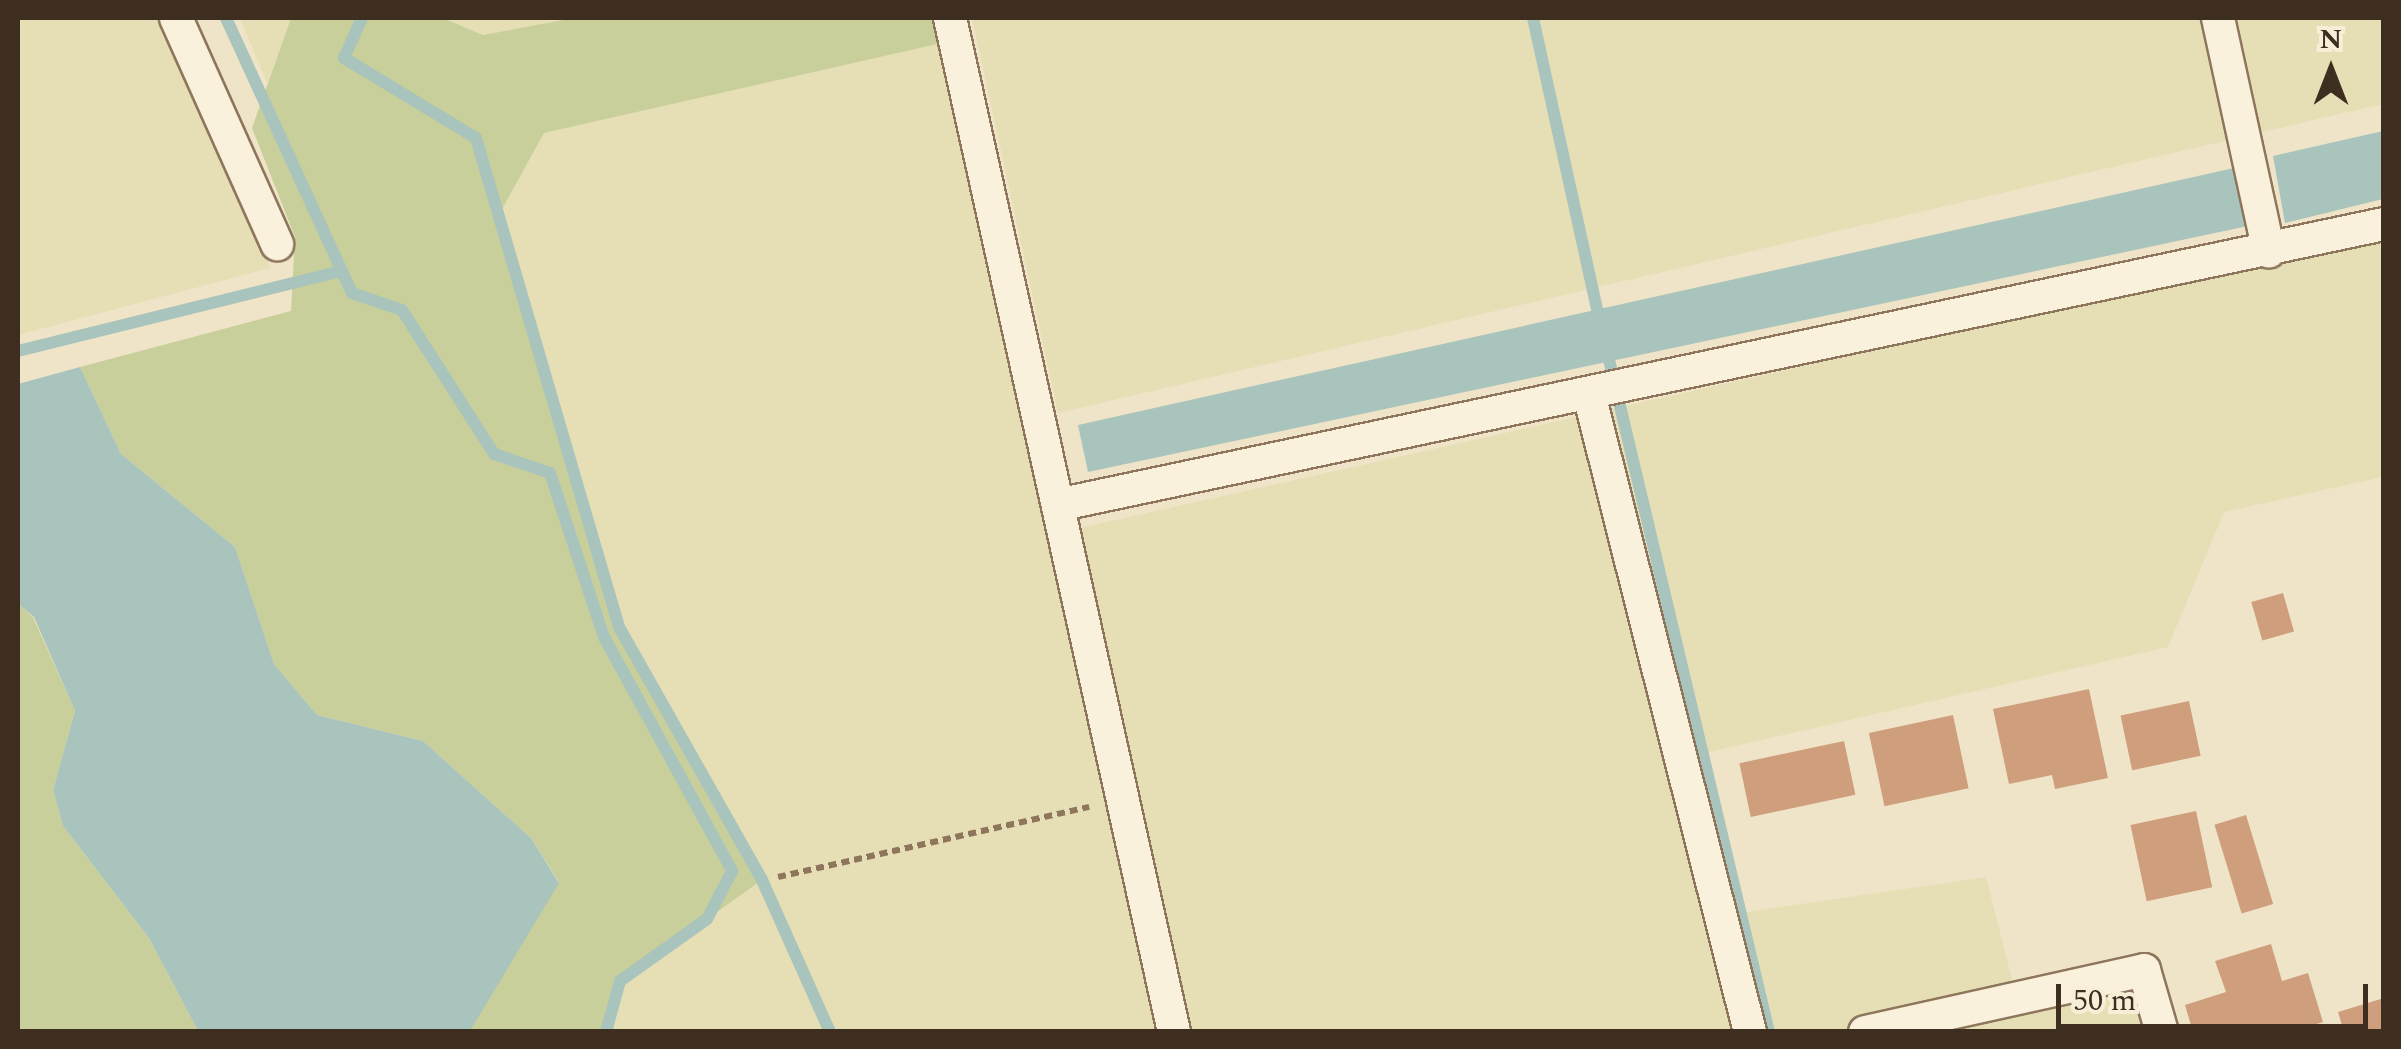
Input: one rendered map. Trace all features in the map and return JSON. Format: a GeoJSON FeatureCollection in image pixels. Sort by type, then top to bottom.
{"type":"FeatureCollection","features":[{"type":"Feature","properties":{"kind":"street"},"geometry":{"type":"LineString","coordinates":[[176,18],[277,244]]}},
{"type":"Feature","properties":{"kind":"street"},"geometry":{"type":"LineString","coordinates":[[950,18],[1062,504],[1174,1032]]}},
{"type":"Feature","properties":{"kind":"street"},"geometry":{"type":"LineString","coordinates":[[2218,18],[2269,251]]}},
{"type":"Feature","properties":{"kind":"street"},"geometry":{"type":"LineString","coordinates":[[1062,504],[1590,398],[2384,224]]}},
{"type":"Feature","properties":{"kind":"street"},"geometry":{"type":"LineString","coordinates":[[1590,398],[1750,1032]]}},
{"type":"Feature","properties":{"kind":"street"},"geometry":{"type":"LineString","coordinates":[[1865,1032],[2144,970],[2162,1032]]}},
{"type":"Feature","properties":{"kind":"path"},"geometry":{"type":"LineString","coordinates":[[778,877],[1124,799]]}},
{"type":"Feature","properties":{"kind":"shaded area"},"geometry":{"type":"Polygon","coordinates":[[[18,18],[157,18],[270,268],[18,335],[18,18]]]}},
{"type":"Feature","properties":{"kind":"shaded area"},"geometry":{"type":"Polygon","coordinates":[[[240,18],[291,18],[267,83],[240,18]]]}},
{"type":"Feature","properties":{"kind":"shaded area"},"geometry":{"type":"Polygon","coordinates":[[[443,18],[574,18],[483,35],[443,18]]]}},
{"type":"Feature","properties":{"kind":"shaded area"},"geometry":{"type":"Polygon","coordinates":[[[972,18],[2383,18],[2383,104],[1058,413],[972,18]]]}},
{"type":"Feature","properties":{"kind":"shaded area"},"geometry":{"type":"Polygon","coordinates":[[[942,43],[1048,535],[2383,237],[2383,477],[2224,512],[2168,647],[1700,754],[1740,913],[1986,877],[2020,1011],[2139,989],[2150,1031],[606,1031],[620,981],[762,880],[619,627],[500,213],[544,133],[942,43]]]}},
{"type":"Feature","properties":{"kind":"green space"},"geometry":{"type":"Polygon","coordinates":[[[291,18],[443,18],[483,35],[574,18],[936,18],[942,43],[544,133],[500,213],[619,627],[762,880],[620,981],[606,1031],[469,1031],[559,882],[531,838],[423,741],[317,715],[274,664],[235,547],[121,454],[80,367],[291,311],[295,237],[252,128],[291,18]]]}},
{"type":"Feature","properties":{"kind":"green space"},"geometry":{"type":"Polygon","coordinates":[[[18,604],[33,617],[75,711],[53,790],[63,826],[149,938],[198,1031],[18,1031],[18,604]]]}},
{"type":"Feature","properties":{"kind":"water"},"geometry":{"type":"Polygon","coordinates":[[[2383,131],[2383,199],[2285,223],[2273,156],[2383,131]]]}},
{"type":"Feature","properties":{"kind":"water"},"geometry":{"type":"Polygon","coordinates":[[[2234,168],[2248,226],[1088,472],[1078,425],[2234,168]]]}},
{"type":"Feature","properties":{"kind":"water"},"geometry":{"type":"Polygon","coordinates":[[[80,367],[121,454],[235,547],[274,664],[317,715],[423,741],[531,838],[559,883],[470,1031],[198,1031],[149,938],[63,826],[53,790],[75,711],[34,617],[18,604],[18,384],[80,367]]]}},
{"type":"Feature","properties":{"kind":"building"},"geometry":{"type":"Polygon","coordinates":[[[2283,593],[2294,631],[2262,641],[2251,602],[2283,593]]]}},
{"type":"Feature","properties":{"kind":"building"},"geometry":{"type":"Polygon","coordinates":[[[2089,689],[2108,778],[2055,789],[2052,775],[2009,784],[1993,709],[2089,689]]]}},
{"type":"Feature","properties":{"kind":"building"},"geometry":{"type":"Polygon","coordinates":[[[2189,701],[2201,756],[2132,770],[2121,716],[2189,701]]]}},
{"type":"Feature","properties":{"kind":"building"},"geometry":{"type":"Polygon","coordinates":[[[1953,715],[1969,788],[1884,806],[1869,733],[1953,715]]]}},
{"type":"Feature","properties":{"kind":"building"},"geometry":{"type":"Polygon","coordinates":[[[1844,741],[1855,795],[1751,817],[1739,763],[1844,741]]]}},
{"type":"Feature","properties":{"kind":"building"},"geometry":{"type":"Polygon","coordinates":[[[2196,811],[2212,887],[2147,901],[2130,825],[2196,811]]]}},
{"type":"Feature","properties":{"kind":"building"},"geometry":{"type":"Polygon","coordinates":[[[2246,815],[2273,904],[2242,914],[2214,825],[2246,815]]]}},
{"type":"Feature","properties":{"kind":"building"},"geometry":{"type":"Polygon","coordinates":[[[2271,944],[2282,981],[2308,973],[2323,1022],[2292,1032],[2193,1032],[2185,1005],[2226,992],[2215,961],[2271,944]]]}},
{"type":"Feature","properties":{"kind":"building"},"geometry":{"type":"Polygon","coordinates":[[[2384,998],[2384,1032],[2344,1032],[2338,1012],[2384,998]]]}},
{"type":"Feature","properties":{"kind":"waterway"},"geometry":{"type":"LineString","coordinates":[[226,18],[352,293],[402,310],[494,454],[550,473],[604,637],[732,871],[707,919],[620,981],[606,1032]]}},
{"type":"Feature","properties":{"kind":"waterway"},"geometry":{"type":"LineString","coordinates":[[362,18],[344,58],[476,138],[619,627],[762,880],[830,1032]]}},
{"type":"Feature","properties":{"kind":"waterway"},"geometry":{"type":"LineString","coordinates":[[1533,18],[1600,323]]}},
{"type":"Feature","properties":{"kind":"waterway"},"geometry":{"type":"LineString","coordinates":[[18,351],[342,271]]}},
{"type":"Feature","properties":{"kind":"waterway"},"geometry":{"type":"LineString","coordinates":[[1606,347],[1769,1032]]}}]}
